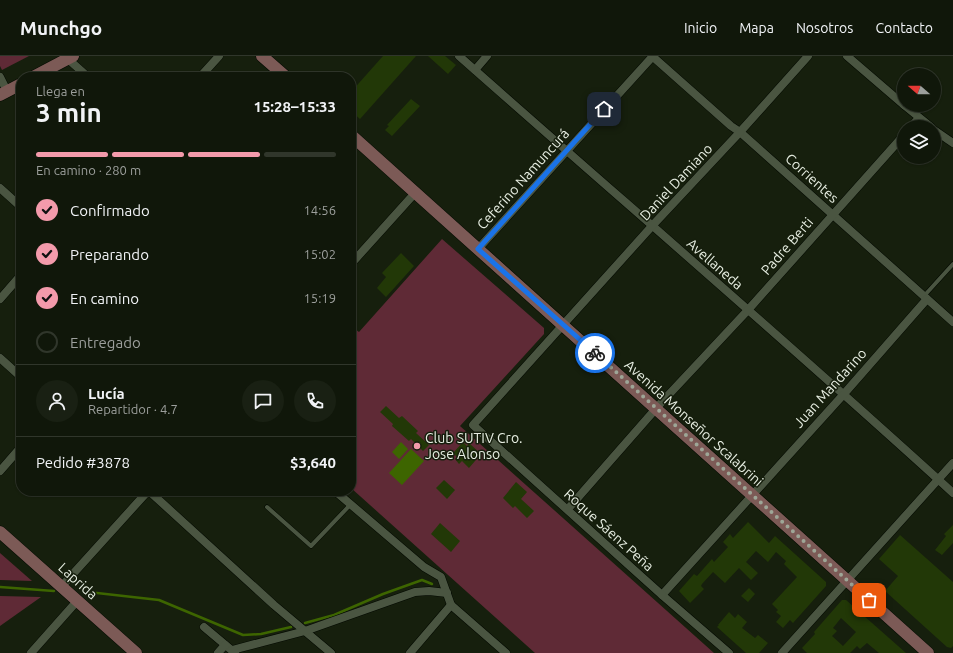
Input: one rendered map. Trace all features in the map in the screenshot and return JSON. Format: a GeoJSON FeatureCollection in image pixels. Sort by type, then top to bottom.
{"type":"FeatureCollection","features":[{"type":"Feature","properties":{"kind":"main road"},"geometry":{"type":"LineString","coordinates":[[262,56],[280,72]]}},
{"type":"Feature","properties":{"kind":"main road"},"geometry":{"type":"LineString","coordinates":[[41,72],[65,58]]}},
{"type":"Feature","properties":{"kind":"main road"},"geometry":{"type":"LineString","coordinates":[[4,93],[16,87]]}},
{"type":"Feature","properties":{"kind":"main road","name":"Avenida Monseñor Scalabrini"},"geometry":{"type":"LineString","coordinates":[[356,139],[928,653]]}},
{"type":"Feature","properties":{"kind":"main road","name":"Laprida"},"geometry":{"type":"LineString","coordinates":[[0,532],[136,653]]}},
{"type":"Feature","properties":{"kind":"street"},"geometry":{"type":"LineString","coordinates":[[205,72],[219,56]]}},
{"type":"Feature","properties":{"kind":"street","name":"Avellaneda"},"geometry":{"type":"LineString","coordinates":[[459,56],[748,310],[953,493]]}},
{"type":"Feature","properties":{"kind":"street"},"geometry":{"type":"LineString","coordinates":[[475,70],[487,56]]}},
{"type":"Feature","properties":{"kind":"street","name":"Corrientes"},"geometry":{"type":"LineString","coordinates":[[653,56],[953,322]]}},
{"type":"Feature","properties":{"kind":"street","name":"Ceferino Namuncurá"},"geometry":{"type":"LineString","coordinates":[[478,249],[653,56]]}},
{"type":"Feature","properties":{"kind":"street","name":"Daniel Damiano"},"geometry":{"type":"LineString","coordinates":[[473,425],[652,226],[740,132],[808,56]]}},
{"type":"Feature","properties":{"kind":"street"},"geometry":{"type":"LineString","coordinates":[[847,56],[897,99]]}},
{"type":"Feature","properties":{"kind":"street"},"geometry":{"type":"LineString","coordinates":[[65,58],[82,72]]}},
{"type":"Feature","properties":{"kind":"street"},"geometry":{"type":"LineString","coordinates":[[0,77],[4,93]]}},
{"type":"Feature","properties":{"kind":"street"},"geometry":{"type":"LineString","coordinates":[[912,112],[922,120]]}},
{"type":"Feature","properties":{"kind":"street"},"geometry":{"type":"LineString","coordinates":[[941,135],[953,144]]}},
{"type":"Feature","properties":{"kind":"street","name":"Padre Berti"},"geometry":{"type":"LineString","coordinates":[[568,509],[656,409],[748,310],[897,143]]}},
{"type":"Feature","properties":{"kind":"street"},"geometry":{"type":"LineString","coordinates":[[0,188],[16,202]]}},
{"type":"Feature","properties":{"kind":"street"},"geometry":{"type":"LineString","coordinates":[[356,258],[415,192]]}},
{"type":"Feature","properties":{"kind":"street"},"geometry":{"type":"LineString","coordinates":[[0,299],[16,281]]}},
{"type":"Feature","properties":{"kind":"street","name":"Juan Mandarino"},"geometry":{"type":"LineString","coordinates":[[662,595],[843,395],[926,297]]}},
{"type":"Feature","properties":{"kind":"street"},"geometry":{"type":"LineString","coordinates":[[0,358],[16,372]]}},
{"type":"Feature","properties":{"kind":"street","name":"Roque Sáenz Peña"},"geometry":{"type":"LineString","coordinates":[[473,425],[662,595],[729,653]]}},
{"type":"Feature","properties":{"kind":"street"},"geometry":{"type":"LineString","coordinates":[[0,471],[16,453]]}},
{"type":"Feature","properties":{"kind":"street"},"geometry":{"type":"LineString","coordinates":[[782,653],[953,463]]}},
{"type":"Feature","properties":{"kind":"street"},"geometry":{"type":"LineString","coordinates":[[62,586],[143,496]]}},
{"type":"Feature","properties":{"kind":"street"},"geometry":{"type":"LineString","coordinates":[[154,496],[274,605],[330,653]]}},
{"type":"Feature","properties":{"kind":"street"},"geometry":{"type":"LineString","coordinates":[[341,496],[424,567],[441,577],[451,605],[506,653]]}},
{"type":"Feature","properties":{"kind":"street"},"geometry":{"type":"LineString","coordinates":[[218,653],[305,631],[415,592],[429,591],[447,593]]}},
{"type":"Feature","properties":{"kind":"street"},"geometry":{"type":"LineString","coordinates":[[31,653],[78,600]]}},
{"type":"Feature","properties":{"kind":"street"},"geometry":{"type":"LineString","coordinates":[[410,653],[451,605]]}},
{"type":"Feature","properties":{"kind":"street"},"geometry":{"type":"LineString","coordinates":[[204,627],[230,649]]}},
{"type":"Feature","properties":{"kind":"lane"},"geometry":{"type":"LineString","coordinates":[[926,297],[953,264]]}},
{"type":"Feature","properties":{"kind":"lane"},"geometry":{"type":"LineString","coordinates":[[267,507],[310,546],[351,504]]}},
{"type":"Feature","properties":{"kind":"shaded area"},"geometry":{"type":"Polygon","coordinates":[[[0,56],[29,56],[2,70],[0,66],[0,56]]]}},
{"type":"Feature","properties":{"kind":"shaded area"},"geometry":{"type":"Polygon","coordinates":[[[442,239],[544,328],[544,334],[460,426],[714,653],[535,653],[356,492],[356,330],[359,332],[442,239]]]}},
{"type":"Feature","properties":{"kind":"shaded area"},"geometry":{"type":"Polygon","coordinates":[[[401,442],[408,449],[399,459],[392,452],[401,442]]]}},
{"type":"Feature","properties":{"kind":"shaded area"},"geometry":{"type":"Polygon","coordinates":[[[411,449],[424,461],[402,485],[389,473],[411,449]]]}},
{"type":"Feature","properties":{"kind":"shaded area"},"geometry":{"type":"Polygon","coordinates":[[[0,553],[32,581],[0,580],[0,553]]]}},
{"type":"Feature","properties":{"kind":"shaded area"},"geometry":{"type":"Polygon","coordinates":[[[0,596],[41,597],[0,626],[0,596]]]}},
{"type":"Feature","properties":{"kind":"building"},"geometry":{"type":"Polygon","coordinates":[[[383,56],[416,56],[360,119],[356,115],[356,86],[383,56]]]}},
{"type":"Feature","properties":{"kind":"building"},"geometry":{"type":"Polygon","coordinates":[[[428,56],[445,56],[456,65],[448,74],[428,56]]]}},
{"type":"Feature","properties":{"kind":"building"},"geometry":{"type":"Polygon","coordinates":[[[411,99],[420,106],[392,136],[385,130],[389,126],[387,125],[411,99]]]}},
{"type":"Feature","properties":{"kind":"building"},"geometry":{"type":"Polygon","coordinates":[[[401,253],[414,266],[386,297],[377,288],[386,277],[382,273],[401,253]]]}},
{"type":"Feature","properties":{"kind":"building"},"geometry":{"type":"Polygon","coordinates":[[[386,406],[399,418],[402,416],[418,431],[416,433],[429,445],[423,451],[411,439],[409,441],[392,426],[393,424],[380,412],[386,406]]]}},
{"type":"Feature","properties":{"kind":"building"},"geometry":{"type":"Polygon","coordinates":[[[463,442],[467,446],[469,443],[481,454],[469,468],[462,461],[459,464],[455,459],[457,457],[453,453],[463,442]]]}},
{"type":"Feature","properties":{"kind":"building"},"geometry":{"type":"Polygon","coordinates":[[[444,480],[455,490],[447,499],[436,488],[444,480]]]}},
{"type":"Feature","properties":{"kind":"building"},"geometry":{"type":"Polygon","coordinates":[[[516,482],[527,492],[521,499],[534,511],[527,518],[515,506],[513,508],[503,498],[516,482]]]}},
{"type":"Feature","properties":{"kind":"building"},"geometry":{"type":"Polygon","coordinates":[[[748,522],[769,543],[775,536],[826,582],[826,586],[793,623],[790,620],[783,628],[776,622],[781,616],[776,612],[778,610],[772,604],[797,577],[784,564],[786,561],[776,552],[768,562],[756,551],[746,562],[758,573],[751,580],[739,568],[725,583],[713,572],[702,584],[701,586],[704,589],[690,603],[679,591],[694,574],[697,576],[712,559],[714,562],[728,547],[723,542],[730,534],[733,538],[748,522]]]}},
{"type":"Feature","properties":{"kind":"building"},"geometry":{"type":"Polygon","coordinates":[[[440,523],[460,541],[451,552],[431,534],[440,523]]]}},
{"type":"Feature","properties":{"kind":"building"},"geometry":{"type":"Polygon","coordinates":[[[953,525],[953,543],[942,555],[935,550],[946,536],[944,534],[953,525]]]}},
{"type":"Feature","properties":{"kind":"building"},"geometry":{"type":"Polygon","coordinates":[[[900,535],[953,582],[953,646],[951,648],[947,647],[885,591],[898,576],[879,559],[900,535]]]}},
{"type":"Feature","properties":{"kind":"building"},"geometry":{"type":"Polygon","coordinates":[[[749,588],[755,594],[748,602],[741,596],[749,588]]]}},
{"type":"Feature","properties":{"kind":"building"},"geometry":{"type":"Polygon","coordinates":[[[842,600],[846,600],[906,653],[879,653],[867,643],[860,649],[857,646],[850,653],[807,653],[802,648],[815,634],[814,632],[842,600]],[[841,618],[833,628],[837,631],[832,636],[843,646],[856,632],[841,618]]]}},
{"type":"Feature","properties":{"kind":"building"},"geometry":{"type":"Polygon","coordinates":[[[729,612],[735,618],[738,614],[747,622],[742,628],[755,638],[758,635],[768,643],[759,653],[746,653],[717,627],[729,612]]]}},
{"type":"Feature","properties":{"kind":"waterway"},"geometry":{"type":"LineString","coordinates":[[305,623],[334,615],[383,594],[422,580],[432,584]]}},
{"type":"Feature","properties":{"kind":"waterway"},"geometry":{"type":"LineString","coordinates":[[0,587],[54,591]]}},
{"type":"Feature","properties":{"kind":"waterway"},"geometry":{"type":"LineString","coordinates":[[87,593],[159,600],[243,635],[261,634],[291,627]]}},
{"type":"Feature","properties":{"kind":"way so far"},"geometry":{"type":"LineString","coordinates":[[595,353],[869,600]]}},
{"type":"Feature","properties":{"kind":"place","name":"Club SUTIV Cro. Jose Alonso"},"geometry":{"type":"Point","coordinates":[417,446]}},
{"type":"Feature","properties":{"kind":"route"},"geometry":{"type":"LineString","coordinates":[[595,353],[478,249],[604,109]]}}]}
